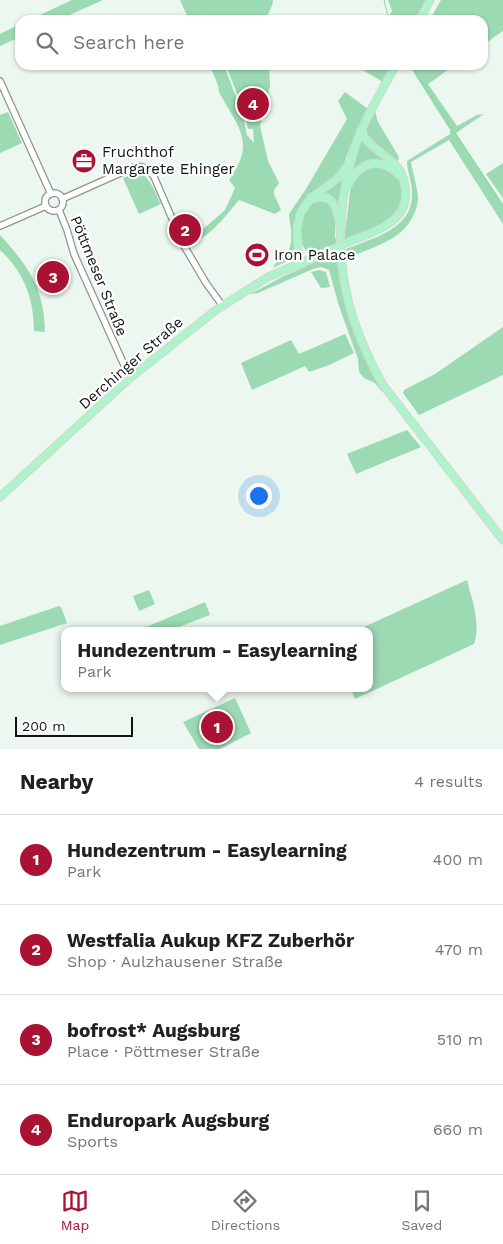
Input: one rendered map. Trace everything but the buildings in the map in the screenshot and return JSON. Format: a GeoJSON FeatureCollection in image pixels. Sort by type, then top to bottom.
{"type":"FeatureCollection","features":[{"type":"Feature","properties":{"kind":"main road"},"geometry":{"type":"LineString","coordinates":[[422,15],[430,0]]}},
{"type":"Feature","properties":{"kind":"main road"},"geometry":{"type":"LineString","coordinates":[[393,70],[361,130],[350,162],[340,222],[341,261],[347,301],[368,358],[383,385],[503,540]]}},
{"type":"Feature","properties":{"kind":"main road"},"geometry":{"type":"LineString","coordinates":[[361,130],[365,139],[394,167]]}},
{"type":"Feature","properties":{"kind":"main road"},"geometry":{"type":"LineString","coordinates":[[303,261],[297,240],[300,214],[314,195],[338,178],[350,162]]}},
{"type":"Feature","properties":{"kind":"main road"},"geometry":{"type":"LineString","coordinates":[[344,192],[353,176],[363,166],[380,164],[394,167]]}},
{"type":"Feature","properties":{"kind":"main road","name":"Derchinger Straße"},"geometry":{"type":"LineString","coordinates":[[0,497],[152,358],[222,306],[256,284],[291,266],[390,224],[398,217],[405,201],[406,192],[404,180],[394,167]]}},
{"type":"Feature","properties":{"kind":"main road"},"geometry":{"type":"LineString","coordinates":[[308,202],[320,197],[330,200],[336,206],[340,222]]}},
{"type":"Feature","properties":{"kind":"street"},"geometry":{"type":"LineString","coordinates":[[0,81],[51,194],[47,198],[46,206],[0,226]]}},
{"type":"Feature","properties":{"kind":"street"},"geometry":{"type":"LineString","coordinates":[[62,199],[134,167],[142,166],[149,169],[183,244],[222,306]]}},
{"type":"Feature","properties":{"kind":"street","name":"Pöttmeser Straße"},"geometry":{"type":"LineString","coordinates":[[46,206],[52,210],[58,210],[62,206],[62,199],[56,194],[51,194]]}},
{"type":"Feature","properties":{"kind":"street","name":"Pöttmeser Straße"},"geometry":{"type":"LineString","coordinates":[[58,210],[67,230],[74,254],[130,378]]}},
{"type":"Feature","properties":{"kind":"green space"},"geometry":{"type":"Polygon","coordinates":[[[72,0],[103,0],[69,15],[40,15],[72,0]]]}},
{"type":"Feature","properties":{"kind":"green space"},"geometry":{"type":"Polygon","coordinates":[[[180,0],[273,0],[268,15],[207,15],[206,12],[207,15],[187,15],[180,0]]]}},
{"type":"Feature","properties":{"kind":"green space"},"geometry":{"type":"Polygon","coordinates":[[[388,0],[426,0],[418,15],[389,15],[392,11],[388,0]]]}},
{"type":"Feature","properties":{"kind":"green space"},"geometry":{"type":"Polygon","coordinates":[[[441,0],[503,0],[503,31],[488,42],[488,15],[433,15],[441,0]]]}},
{"type":"Feature","properties":{"kind":"green space"},"geometry":{"type":"Polygon","coordinates":[[[15,26],[15,39],[0,46],[0,34],[15,26]]]}},
{"type":"Feature","properties":{"kind":"green space"},"geometry":{"type":"Polygon","coordinates":[[[211,70],[226,70],[243,116],[247,135],[254,143],[253,129],[248,129],[244,112],[228,70],[269,70],[270,87],[260,126],[268,161],[279,183],[274,190],[274,194],[281,210],[275,214],[239,200],[208,234],[193,243],[186,244],[225,210],[235,188],[229,180],[242,155],[242,136],[220,94],[218,84],[211,70]]]}},
{"type":"Feature","properties":{"kind":"green space"},"geometry":{"type":"Polygon","coordinates":[[[363,70],[389,70],[383,82],[363,70]]]}},
{"type":"Feature","properties":{"kind":"green space"},"geometry":{"type":"Polygon","coordinates":[[[412,70],[448,70],[428,84],[457,126],[477,115],[484,114],[456,133],[503,204],[503,224],[449,140],[411,162],[418,200],[414,215],[405,228],[390,240],[345,260],[344,250],[389,231],[399,224],[411,205],[412,192],[407,161],[450,134],[450,130],[412,70]]]}},
{"type":"Feature","properties":{"kind":"green space"},"geometry":{"type":"Polygon","coordinates":[[[345,92],[368,109],[355,134],[341,172],[305,199],[298,209],[294,224],[294,258],[273,268],[290,247],[289,214],[347,119],[338,101],[345,92]]]}},
{"type":"Feature","properties":{"kind":"green space"},"geometry":{"type":"Polygon","coordinates":[[[375,111],[378,122],[399,157],[398,161],[380,150],[368,138],[367,129],[375,111]]]}},
{"type":"Feature","properties":{"kind":"green space"},"geometry":{"type":"Polygon","coordinates":[[[8,112],[22,143],[0,153],[0,115],[8,112]]]}},
{"type":"Feature","properties":{"kind":"green space"},"geometry":{"type":"Polygon","coordinates":[[[362,137],[391,163],[361,164],[351,172],[362,137]]]}},
{"type":"Feature","properties":{"kind":"green space"},"geometry":{"type":"Polygon","coordinates":[[[503,163],[503,198],[486,174],[503,163]]]}},
{"type":"Feature","properties":{"kind":"green space"},"geometry":{"type":"Polygon","coordinates":[[[371,167],[382,168],[397,176],[401,183],[402,200],[388,222],[370,232],[344,241],[351,184],[361,171],[371,167]]]}},
{"type":"Feature","properties":{"kind":"green space"},"geometry":{"type":"Polygon","coordinates":[[[136,172],[145,176],[161,204],[139,214],[123,178],[136,172]]]}},
{"type":"Feature","properties":{"kind":"green space"},"geometry":{"type":"Polygon","coordinates":[[[344,174],[338,205],[333,198],[318,195],[344,174]]]}},
{"type":"Feature","properties":{"kind":"green space"},"geometry":{"type":"Polygon","coordinates":[[[327,200],[336,213],[335,236],[337,244],[308,252],[303,247],[301,240],[300,226],[302,219],[314,201],[327,200]]]}},
{"type":"Feature","properties":{"kind":"green space"},"geometry":{"type":"Polygon","coordinates":[[[0,235],[19,257],[33,279],[42,303],[45,332],[34,331],[30,297],[15,267],[0,250],[0,235]]]}},
{"type":"Feature","properties":{"kind":"green space"},"geometry":{"type":"Polygon","coordinates":[[[337,252],[339,271],[352,324],[366,358],[384,390],[382,392],[375,383],[364,378],[359,372],[358,359],[339,306],[329,270],[321,267],[313,269],[258,293],[250,294],[337,252]]]}},
{"type":"Feature","properties":{"kind":"green space"},"geometry":{"type":"Polygon","coordinates":[[[319,270],[326,272],[330,287],[321,288],[311,272],[319,270]]]}},
{"type":"Feature","properties":{"kind":"green space"},"geometry":{"type":"Polygon","coordinates":[[[503,327],[503,375],[419,415],[403,393],[404,390],[435,374],[503,327]]]}},
{"type":"Feature","properties":{"kind":"green space"},"geometry":{"type":"Polygon","coordinates":[[[345,334],[354,353],[309,372],[305,366],[252,390],[241,363],[291,340],[299,354],[345,334]]]}},
{"type":"Feature","properties":{"kind":"green space"},"geometry":{"type":"Polygon","coordinates":[[[407,430],[421,447],[356,474],[347,454],[407,430]]]}},
{"type":"Feature","properties":{"kind":"green space"},"geometry":{"type":"Polygon","coordinates":[[[467,580],[477,628],[474,644],[373,691],[373,627],[364,627],[467,580]]]}},
{"type":"Feature","properties":{"kind":"green space"},"geometry":{"type":"Polygon","coordinates":[[[149,590],[155,604],[139,611],[133,596],[149,590]]]}},
{"type":"Feature","properties":{"kind":"green space"},"geometry":{"type":"Polygon","coordinates":[[[205,602],[210,615],[178,627],[146,627],[205,602]]]}},
{"type":"Feature","properties":{"kind":"green space"},"geometry":{"type":"Polygon","coordinates":[[[59,606],[67,623],[0,645],[0,626],[59,606]]]}},
{"type":"Feature","properties":{"kind":"green space"},"geometry":{"type":"Polygon","coordinates":[[[352,692],[370,692],[355,699],[352,692]]]}},
{"type":"Feature","properties":{"kind":"green space"},"geometry":{"type":"Polygon","coordinates":[[[235,698],[251,733],[220,749],[199,749],[183,722],[235,698]]]}},
{"type":"Feature","properties":{"kind":"waterway"},"geometry":{"type":"LineString","coordinates":[[384,0],[388,15]]}},
{"type":"Feature","properties":{"kind":"waterway"},"geometry":{"type":"LineString","coordinates":[[414,70],[503,207]]}},
{"type":"Feature","properties":{"kind":"place","name":"Enduropark Augsburg"},"geometry":{"type":"Point","coordinates":[253,104]}},
{"type":"Feature","properties":{"kind":"place","name":"Fruchthof Margarete Ehinger"},"geometry":{"type":"Point","coordinates":[84,161]}},
{"type":"Feature","properties":{"kind":"place","name":"Westfalia Aukup KFZ Zuberhör"},"geometry":{"type":"Point","coordinates":[185,230]}},
{"type":"Feature","properties":{"kind":"place","name":"Iron Palace"},"geometry":{"type":"Point","coordinates":[257,255]}},
{"type":"Feature","properties":{"kind":"place","name":"bofrost* Augsburg"},"geometry":{"type":"Point","coordinates":[53,277]}},
{"type":"Feature","properties":{"kind":"place","name":"Hundezentrum - Easylearning"},"geometry":{"type":"Point","coordinates":[217,727]}}]}
